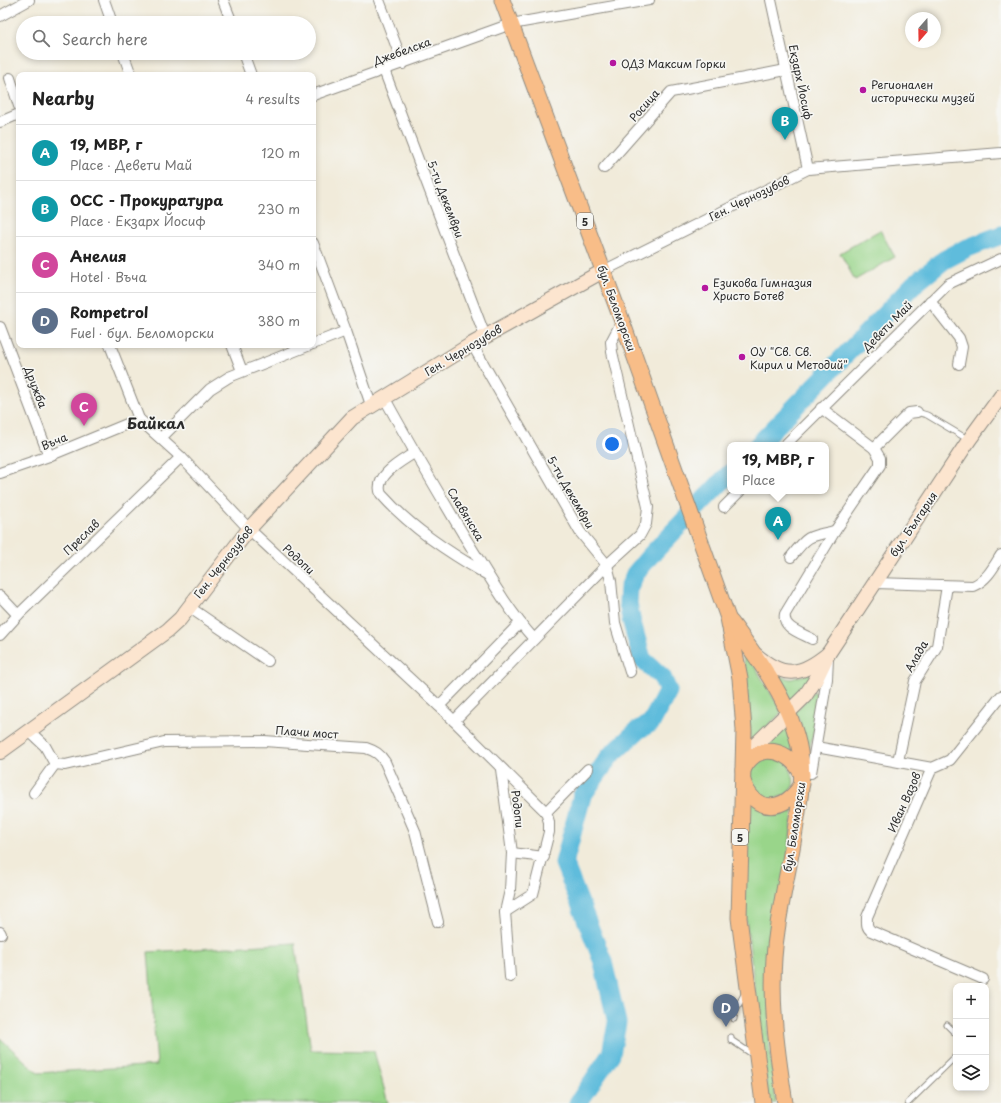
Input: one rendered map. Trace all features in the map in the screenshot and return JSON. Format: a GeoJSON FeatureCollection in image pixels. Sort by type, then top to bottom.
{"type":"FeatureCollection","features":[{"type":"Feature","properties":{"kind":"main road","name":"бул. Беломорски"},"geometry":{"type":"LineString","coordinates":[[502,0],[505,25],[603,270],[728,618],[742,691],[743,769],[738,889],[739,918],[756,1056]]}},
{"type":"Feature","properties":{"kind":"main road","name":"бул. Беломорски"},"geometry":{"type":"LineString","coordinates":[[728,618],[754,653],[788,713],[800,751],[805,778],[774,956],[774,1017],[785,1103]]}},
{"type":"Feature","properties":{"kind":"main road"},"geometry":{"type":"LineString","coordinates":[[775,752],[781,753],[793,760],[805,778],[788,801],[779,805],[768,806],[754,799],[747,790],[743,769],[747,763],[757,756],[775,752]]}},
{"type":"Feature","properties":{"kind":"main road","name":"5"},"geometry":{"type":"LineString","coordinates":[[756,1056],[762,1100]]}},
{"type":"Feature","properties":{"kind":"street"},"geometry":{"type":"LineString","coordinates":[[0,16],[29,0]]}},
{"type":"Feature","properties":{"kind":"street"},"geometry":{"type":"LineString","coordinates":[[104,0],[110,16]]}},
{"type":"Feature","properties":{"kind":"street"},"geometry":{"type":"LineString","coordinates":[[223,0],[229,16]]}},
{"type":"Feature","properties":{"kind":"street"},"geometry":{"type":"LineString","coordinates":[[379,0],[403,64]]}},
{"type":"Feature","properties":{"kind":"street","name":"Джебелска"},"geometry":{"type":"LineString","coordinates":[[316,94],[403,64],[505,25],[649,0]]}},
{"type":"Feature","properties":{"kind":"street","name":"Екзарх Йосиф"},"geometry":{"type":"LineString","coordinates":[[771,0],[808,169]]}},
{"type":"Feature","properties":{"kind":"street"},"geometry":{"type":"LineString","coordinates":[[126,60],[130,72]]}},
{"type":"Feature","properties":{"kind":"street"},"geometry":{"type":"LineString","coordinates":[[246,60],[250,72]]}},
{"type":"Feature","properties":{"kind":"street","name":"5-ти Декември"},"geometry":{"type":"LineString","coordinates":[[384,70],[486,336]]}},
{"type":"Feature","properties":{"kind":"street","name":"Росица"},"geometry":{"type":"LineString","coordinates":[[604,168],[671,92],[786,70]]}},
{"type":"Feature","properties":{"kind":"street"},"geometry":{"type":"LineString","coordinates":[[10,78],[16,97]]}},
{"type":"Feature","properties":{"kind":"street"},"geometry":{"type":"LineString","coordinates":[[0,122],[16,115]]}},
{"type":"Feature","properties":{"kind":"street","name":"Ген. Чернозубов"},"geometry":{"type":"LineString","coordinates":[[0,752],[168,630],[189,607],[248,529],[352,418],[472,344],[603,270],[808,169],[1001,153]]}},
{"type":"Feature","properties":{"kind":"street"},"geometry":{"type":"LineString","coordinates":[[316,251],[346,331],[371,405]]}},
{"type":"Feature","properties":{"kind":"street","name":"Девети Май"},"geometry":{"type":"LineString","coordinates":[[788,442],[948,284],[1001,259]]}},
{"type":"Feature","properties":{"kind":"street"},"geometry":{"type":"LineString","coordinates":[[930,301],[959,338],[962,347],[962,354],[959,364]]}},
{"type":"Feature","properties":{"kind":"street"},"geometry":{"type":"LineString","coordinates":[[454,720],[607,565],[640,535],[648,517],[648,507],[612,352],[611,342],[622,321]]}},
{"type":"Feature","properties":{"kind":"street","name":"Дружба"},"geometry":{"type":"LineString","coordinates":[[0,327],[49,456]]}},
{"type":"Feature","properties":{"kind":"street"},"geometry":{"type":"LineString","coordinates":[[316,342],[346,331]]}},
{"type":"Feature","properties":{"kind":"street","name":"5-ти Декември"},"geometry":{"type":"LineString","coordinates":[[472,344],[580,532],[607,565]]}},
{"type":"Feature","properties":{"kind":"street","name":"Родопи"},"geometry":{"type":"LineString","coordinates":[[111,348],[139,419],[181,457],[248,529],[454,720],[501,769],[546,812]]}},
{"type":"Feature","properties":{"kind":"street"},"geometry":{"type":"LineString","coordinates":[[233,348],[242,371]]}},
{"type":"Feature","properties":{"kind":"street"},"geometry":{"type":"LineString","coordinates":[[161,438],[210,389],[242,371],[302,348]]}},
{"type":"Feature","properties":{"kind":"street","name":"бул. България"},"geometry":{"type":"LineString","coordinates":[[743,769],[788,713],[811,688],[828,654],[970,440],[1001,396]]}},
{"type":"Feature","properties":{"kind":"street","name":"Славянска"},"geometry":{"type":"LineString","coordinates":[[384,397],[414,453],[489,576],[520,623],[534,639]]}},
{"type":"Feature","properties":{"kind":"street"},"geometry":{"type":"LineString","coordinates":[[812,639],[788,626],[784,618],[785,614],[835,531],[880,465],[880,458],[874,448],[821,408]]}},
{"type":"Feature","properties":{"kind":"street"},"geometry":{"type":"LineString","coordinates":[[874,448],[909,413],[917,412]]}},
{"type":"Feature","properties":{"kind":"street","name":"Въча"},"geometry":{"type":"LineString","coordinates":[[0,474],[49,456],[139,419]]}},
{"type":"Feature","properties":{"kind":"street"},"geometry":{"type":"LineString","coordinates":[[414,453],[382,478],[380,485],[381,494],[422,532],[456,556],[489,576]]}},
{"type":"Feature","properties":{"kind":"street","name":"Преслав"},"geometry":{"type":"LineString","coordinates":[[0,635],[18,615],[181,457]]}},
{"type":"Feature","properties":{"kind":"street"},"geometry":{"type":"LineString","coordinates":[[724,507],[737,494]]}},
{"type":"Feature","properties":{"kind":"street"},"geometry":{"type":"LineString","coordinates":[[791,557],[802,543],[810,536],[835,531]]}},
{"type":"Feature","properties":{"kind":"street"},"geometry":{"type":"LineString","coordinates":[[875,583],[973,586],[982,582],[1001,555]]}},
{"type":"Feature","properties":{"kind":"street"},"geometry":{"type":"LineString","coordinates":[[607,565],[611,582],[615,623],[630,672]]}},
{"type":"Feature","properties":{"kind":"street","name":"Алада"},"geometry":{"type":"LineString","coordinates":[[898,762],[915,682],[937,646],[947,586]]}},
{"type":"Feature","properties":{"kind":"street"},"geometry":{"type":"LineString","coordinates":[[0,596],[18,615]]}},
{"type":"Feature","properties":{"kind":"street"},"geometry":{"type":"LineString","coordinates":[[189,607],[268,662]]}},
{"type":"Feature","properties":{"kind":"street"},"geometry":{"type":"LineString","coordinates":[[438,706],[520,623]]}},
{"type":"Feature","properties":{"kind":"street","name":"бул. България"},"geometry":{"type":"LineString","coordinates":[[754,653],[775,668],[791,672],[807,669],[828,654]]}},
{"type":"Feature","properties":{"kind":"street"},"geometry":{"type":"LineString","coordinates":[[805,778],[816,747],[827,678],[828,654]]}},
{"type":"Feature","properties":{"kind":"street","name":"Иван Вазов"},"geometry":{"type":"LineString","coordinates":[[983,978],[871,931],[867,925],[867,917],[932,768],[950,760],[1001,696]]}},
{"type":"Feature","properties":{"kind":"street"},"geometry":{"type":"LineString","coordinates":[[29,731],[45,746],[55,764],[34,793]]}},
{"type":"Feature","properties":{"kind":"street","name":"Плачи мост"},"geometry":{"type":"LineString","coordinates":[[55,764],[65,765],[164,742],[264,741],[366,748],[375,751],[381,755],[385,762],[414,831],[438,922]]}},
{"type":"Feature","properties":{"kind":"street"},"geometry":{"type":"LineString","coordinates":[[816,747],[932,768]]}},
{"type":"Feature","properties":{"kind":"street","name":"Родопи"},"geometry":{"type":"LineString","coordinates":[[501,769],[512,853],[510,890],[505,912],[510,977]]}},
{"type":"Feature","properties":{"kind":"street"},"geometry":{"type":"LineString","coordinates":[[505,912],[533,894],[544,857],[549,832],[549,822],[546,812],[588,769]]}},
{"type":"Feature","properties":{"kind":"street"},"geometry":{"type":"LineString","coordinates":[[512,853],[544,857]]}},
{"type":"Feature","properties":{"kind":"lane"},"geometry":{"type":"LineString","coordinates":[[917,412],[927,415],[970,440]]}},
{"type":"Feature","properties":{"kind":"lane"},"geometry":{"type":"LineString","coordinates":[[734,1019],[735,1012],[747,987]]}},
{"type":"Feature","properties":{"kind":"lane"},"geometry":{"type":"LineString","coordinates":[[947,1025],[953,1031]]}},
{"type":"Feature","properties":{"kind":"lane"},"geometry":{"type":"LineString","coordinates":[[732,1037],[731,1040],[756,1056]]}},
{"type":"Feature","properties":{"kind":"lane"},"geometry":{"type":"LineString","coordinates":[[908,1103],[953,1059]]}},
{"type":"Feature","properties":{"kind":"green space"},"geometry":{"type":"Polygon","coordinates":[[[880,230],[895,257],[855,280],[840,253],[880,230]]]}},
{"type":"Feature","properties":{"kind":"green space"},"geometry":{"type":"Polygon","coordinates":[[[746,652],[782,712],[750,743],[743,653],[746,652]]]}},
{"type":"Feature","properties":{"kind":"green space"},"geometry":{"type":"Polygon","coordinates":[[[811,673],[813,676],[792,704],[775,675],[791,679],[811,673]]]}},
{"type":"Feature","properties":{"kind":"green space"},"geometry":{"type":"Polygon","coordinates":[[[814,691],[817,696],[818,712],[808,753],[800,722],[795,712],[814,691]]]}},
{"type":"Feature","properties":{"kind":"green space"},"geometry":{"type":"Polygon","coordinates":[[[785,721],[793,754],[757,749],[785,721]]]}},
{"type":"Feature","properties":{"kind":"green space"},"geometry":{"type":"Polygon","coordinates":[[[765,757],[787,762],[793,778],[792,789],[788,793],[767,801],[750,787],[750,772],[753,766],[765,757]]]}},
{"type":"Feature","properties":{"kind":"green space"},"geometry":{"type":"Polygon","coordinates":[[[748,801],[794,804],[768,1033],[776,1103],[769,1103],[744,903],[748,801]]]}},
{"type":"Feature","properties":{"kind":"green space"},"geometry":{"type":"Polygon","coordinates":[[[295,943],[311,1050],[374,1051],[388,1103],[0,1103],[0,1038],[38,1073],[157,1065],[148,952],[295,943]]]}},
{"type":"Feature","properties":{"kind":"waterway"},"geometry":{"type":"LineString","coordinates":[[761,442],[913,285],[944,260],[965,249],[1001,235]]}},
{"type":"Feature","properties":{"kind":"waterway"},"geometry":{"type":"LineString","coordinates":[[578,1103],[611,1054],[617,1023],[603,962],[564,863],[582,796],[610,756],[638,730],[651,723],[668,691],[662,677],[642,659],[628,603],[629,588],[635,574],[649,557],[727,476]]}},
{"type":"Feature","properties":{"kind":"place","name":"ОДЗ Максим Горки"},"geometry":{"type":"Point","coordinates":[613,63]}},
{"type":"Feature","properties":{"kind":"place","name":"Регионален исторически музей"},"geometry":{"type":"Point","coordinates":[863,90]}},
{"type":"Feature","properties":{"kind":"place","name":"ОСС - Прокуратура"},"geometry":{"type":"Point","coordinates":[785,140]}},
{"type":"Feature","properties":{"kind":"place","name":"Езикова Гимназия Христо Ботев"},"geometry":{"type":"Point","coordinates":[705,288]}},
{"type":"Feature","properties":{"kind":"place","name":"ОУ \"Св. Св. Кирил и Методий\""},"geometry":{"type":"Point","coordinates":[742,357]}},
{"type":"Feature","properties":{"kind":"place","name":"Анелия"},"geometry":{"type":"Point","coordinates":[84,426]}},
{"type":"Feature","properties":{"kind":"place","name":"19, МВР, г"},"geometry":{"type":"Point","coordinates":[778,540]}},
{"type":"Feature","properties":{"kind":"place","name":"Rompetrol"},"geometry":{"type":"Point","coordinates":[726,1027]}},
{"type":"Feature","properties":{"kind":"district","name":"Байкал"},"geometry":{"type":"Point","coordinates":[156,422]}}]}
